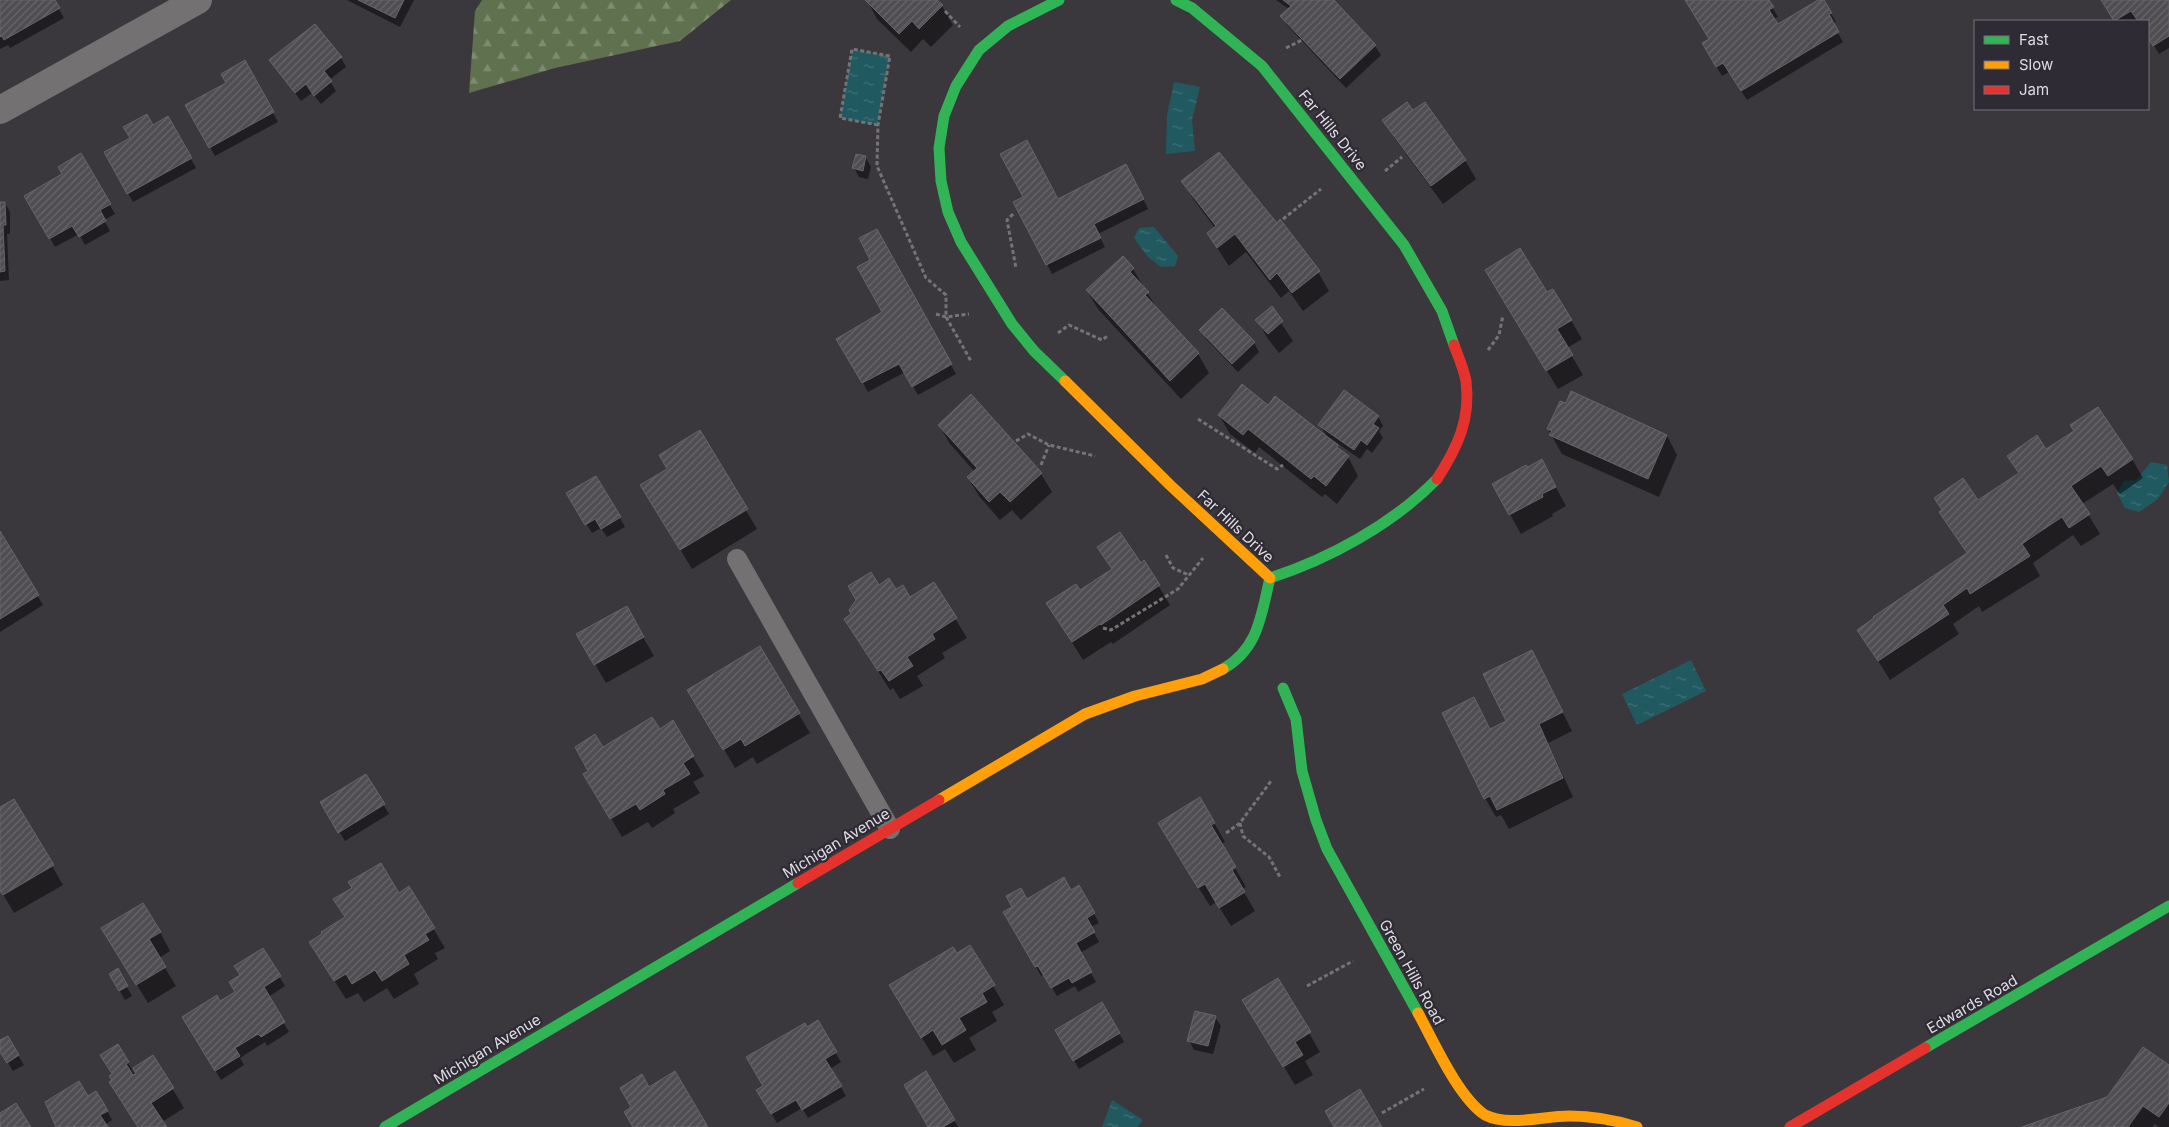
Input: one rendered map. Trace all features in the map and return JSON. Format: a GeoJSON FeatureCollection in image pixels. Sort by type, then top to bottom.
{"type":"FeatureCollection","features":[{"type":"Feature","properties":{"kind":"street"},"geometry":{"type":"LineString","coordinates":[[0,110],[114,49],[198,0]]}},
{"type":"Feature","properties":{"kind":"street","name":"Far Hills Drive"},"geometry":{"type":"LineString","coordinates":[[1059,0],[1008,26],[978,50],[956,86],[944,116],[939,148],[941,181],[948,212],[961,242],[1012,324],[1034,351],[1270,578],[1295,570],[1345,547],[1399,511],[1436,480],[1454,454],[1465,424],[1466,381],[1442,311],[1404,245],[1262,66],[1192,8],[1176,0]]}},
{"type":"Feature","properties":{"kind":"street","name":"Michigan Avenue"},"geometry":{"type":"LineString","coordinates":[[385,1127],[1085,714],[1136,695],[1197,682],[1220,672],[1239,657],[1254,637],[1270,578]]}},
{"type":"Feature","properties":{"kind":"street","name":"Green Hills Road"},"geometry":{"type":"LineString","coordinates":[[1283,688],[1296,720],[1302,771],[1316,820],[1328,850],[1458,1085],[1472,1103],[1487,1116],[1503,1122],[1520,1123],[1566,1116],[1623,1122],[1637,1127]]}},
{"type":"Feature","properties":{"kind":"street","name":"Edwards Road"},"geometry":{"type":"LineString","coordinates":[[1790,1127],[2169,906]]}},
{"type":"Feature","properties":{"kind":"lane"},"geometry":{"type":"LineString","coordinates":[[737,559],[890,829]]}},
{"type":"Feature","properties":{"kind":"path"},"geometry":{"type":"LineString","coordinates":[[878,125],[840,118],[852,49],[890,56],[878,125],[877,166],[926,278],[946,295],[946,317],[971,361]]}},
{"type":"Feature","properties":{"kind":"path"},"geometry":{"type":"LineString","coordinates":[[1283,219],[1345,170]]}},
{"type":"Feature","properties":{"kind":"path"},"geometry":{"type":"LineString","coordinates":[[1034,351],[1069,325],[1102,340],[1109,335]]}},
{"type":"Feature","properties":{"kind":"path"},"geometry":{"type":"LineString","coordinates":[[1198,419],[1277,470],[1283,465]]}},
{"type":"Feature","properties":{"kind":"path"},"geometry":{"type":"LineString","coordinates":[[1016,441],[1028,434],[1049,445],[1104,458]]}},
{"type":"Feature","properties":{"kind":"path"},"geometry":{"type":"LineString","coordinates":[[1041,465],[1049,445]]}},
{"type":"Feature","properties":{"kind":"path"},"geometry":{"type":"LineString","coordinates":[[1103,628],[1111,630],[1178,589],[1222,533]]}},
{"type":"Feature","properties":{"kind":"path"},"geometry":{"type":"LineString","coordinates":[[1166,555],[1173,568],[1189,575]]}},
{"type":"Feature","properties":{"kind":"path"},"geometry":{"type":"LineString","coordinates":[[1226,833],[1240,823],[1272,779],[1302,771]]}},
{"type":"Feature","properties":{"kind":"path"},"geometry":{"type":"LineString","coordinates":[[1240,823],[1243,836],[1269,857],[1280,877]]}},
{"type":"Feature","properties":{"kind":"path"},"geometry":{"type":"LineString","coordinates":[[1307,986],[1380,946]]}},
{"type":"Feature","properties":{"kind":"path"},"geometry":{"type":"LineString","coordinates":[[1382,1113],[1428,1086]]}},
{"type":"Feature","properties":{"kind":"green space"},"geometry":{"type":"Polygon","coordinates":[[[482,0],[731,0],[680,41],[555,68],[469,93],[475,11],[482,0]]]}},
{"type":"Feature","properties":{"kind":"water"},"geometry":{"type":"Polygon","coordinates":[[[852,49],[890,56],[878,125],[840,118],[852,49]]]}},
{"type":"Feature","properties":{"kind":"water"},"geometry":{"type":"Polygon","coordinates":[[[1174,82],[1200,87],[1192,120],[1195,151],[1166,154],[1167,115],[1174,82]]]}},
{"type":"Feature","properties":{"kind":"water"},"geometry":{"type":"Polygon","coordinates":[[[1154,227],[1178,256],[1175,266],[1161,267],[1148,257],[1134,238],[1139,228],[1154,227]]]}},
{"type":"Feature","properties":{"kind":"water"},"geometry":{"type":"Polygon","coordinates":[[[2151,462],[2167,465],[2169,482],[2158,499],[2139,512],[2125,508],[2117,493],[2124,481],[2136,480],[2151,462]]]}},
{"type":"Feature","properties":{"kind":"water"},"geometry":{"type":"Polygon","coordinates":[[[1691,660],[1706,691],[1637,725],[1622,694],[1691,660]]]}},
{"type":"Feature","properties":{"kind":"water"},"geometry":{"type":"Polygon","coordinates":[[[1112,1100],[1143,1120],[1137,1127],[1102,1127],[1112,1100]]]}},
{"type":"Feature","properties":{"kind":"building"},"geometry":{"type":"Polygon","coordinates":[[[0,0],[55,0],[60,8],[4,40],[2,36],[0,37],[0,0]]]}},
{"type":"Feature","properties":{"kind":"building"},"geometry":{"type":"Polygon","coordinates":[[[358,0],[404,0],[395,18],[358,0]]]}},
{"type":"Feature","properties":{"kind":"building"},"geometry":{"type":"Polygon","coordinates":[[[865,0],[937,0],[943,5],[919,29],[912,21],[899,34],[865,0]]]}},
{"type":"Feature","properties":{"kind":"building"},"geometry":{"type":"Polygon","coordinates":[[[1283,0],[1334,0],[1376,45],[1340,79],[1280,16],[1291,6],[1283,0]]]}},
{"type":"Feature","properties":{"kind":"building"},"geometry":{"type":"Polygon","coordinates":[[[1685,0],[1769,0],[1774,7],[1769,10],[1778,24],[1818,0],[1824,0],[1832,13],[1829,14],[1839,32],[1741,91],[1723,63],[1716,67],[1702,43],[1709,39],[1685,0]]]}},
{"type":"Feature","properties":{"kind":"building"},"geometry":{"type":"Polygon","coordinates":[[[2101,0],[2169,0],[2169,36],[2153,46],[2149,40],[2149,20],[2137,20],[2131,11],[2113,20],[2101,0]]]}},
{"type":"Feature","properties":{"kind":"building"},"geometry":{"type":"Polygon","coordinates":[[[315,24],[342,57],[324,71],[332,81],[314,96],[306,84],[295,93],[269,60],[315,24]]]}},
{"type":"Feature","properties":{"kind":"building"},"geometry":{"type":"Polygon","coordinates":[[[245,60],[274,112],[209,148],[185,105],[226,83],[221,74],[245,60]]]}},
{"type":"Feature","properties":{"kind":"building"},"geometry":{"type":"Polygon","coordinates":[[[1407,102],[1413,110],[1425,102],[1466,160],[1431,186],[1382,120],[1407,102]]]}},
{"type":"Feature","properties":{"kind":"building"},"geometry":{"type":"Polygon","coordinates":[[[147,114],[153,125],[168,116],[192,158],[127,194],[104,152],[130,138],[123,127],[147,114]]]}},
{"type":"Feature","properties":{"kind":"building"},"geometry":{"type":"Polygon","coordinates":[[[1027,140],[1058,199],[1126,164],[1144,199],[1094,224],[1101,238],[1046,265],[1013,202],[1023,197],[1000,154],[1027,140]]]}},
{"type":"Feature","properties":{"kind":"building"},"geometry":{"type":"Polygon","coordinates":[[[1219,152],[1277,223],[1280,219],[1320,271],[1292,293],[1277,273],[1270,280],[1235,234],[1217,248],[1207,233],[1216,226],[1181,181],[1219,152]]]}},
{"type":"Feature","properties":{"kind":"building"},"geometry":{"type":"Polygon","coordinates":[[[81,153],[111,204],[100,210],[106,221],[79,237],[72,226],[49,239],[24,196],[62,174],[58,167],[81,153]]]}},
{"type":"Feature","properties":{"kind":"building"},"geometry":{"type":"Polygon","coordinates":[[[856,154],[866,156],[863,171],[852,168],[856,154]]]}},
{"type":"Feature","properties":{"kind":"building"},"geometry":{"type":"Polygon","coordinates":[[[0,202],[5,202],[6,225],[3,225],[5,271],[0,272],[0,202]]]}},
{"type":"Feature","properties":{"kind":"building"},"geometry":{"type":"Polygon","coordinates":[[[877,229],[952,364],[912,387],[899,364],[862,383],[836,339],[882,312],[857,267],[870,260],[859,238],[877,229]]]}},
{"type":"Feature","properties":{"kind":"building"},"geometry":{"type":"Polygon","coordinates":[[[1520,248],[1547,292],[1553,289],[1572,320],[1557,329],[1573,355],[1546,371],[1485,270],[1520,248]]]}},
{"type":"Feature","properties":{"kind":"building"},"geometry":{"type":"Polygon","coordinates":[[[1123,256],[1134,268],[1130,272],[1149,292],[1145,295],[1199,353],[1170,381],[1086,290],[1123,256]]]}},
{"type":"Feature","properties":{"kind":"building"},"geometry":{"type":"Polygon","coordinates":[[[1272,306],[1283,321],[1268,334],[1255,320],[1272,306]]]}},
{"type":"Feature","properties":{"kind":"building"},"geometry":{"type":"Polygon","coordinates":[[[1222,308],[1255,342],[1232,364],[1199,330],[1222,308]]]}},
{"type":"Feature","properties":{"kind":"building"},"geometry":{"type":"Polygon","coordinates":[[[1242,384],[1268,405],[1275,396],[1338,445],[1337,447],[1349,456],[1326,486],[1314,476],[1311,479],[1248,429],[1243,435],[1218,415],[1242,384]]]}},
{"type":"Feature","properties":{"kind":"building"},"geometry":{"type":"Polygon","coordinates":[[[1344,390],[1379,416],[1373,424],[1379,428],[1367,445],[1361,440],[1354,450],[1318,425],[1344,390]]]}},
{"type":"Feature","properties":{"kind":"building"},"geometry":{"type":"Polygon","coordinates":[[[1571,391],[1667,435],[1648,479],[1549,435],[1552,431],[1547,429],[1560,401],[1566,403],[1571,391]]]}},
{"type":"Feature","properties":{"kind":"building"},"geometry":{"type":"Polygon","coordinates":[[[971,394],[1042,473],[1010,502],[1000,492],[989,502],[967,477],[977,468],[938,425],[971,394]]]}},
{"type":"Feature","properties":{"kind":"building"},"geometry":{"type":"Polygon","coordinates":[[[2098,407],[2133,459],[2108,476],[2101,466],[2071,486],[2090,514],[2069,528],[2062,517],[2029,539],[2022,544],[2030,556],[1970,594],[1967,588],[1943,605],[1949,614],[1878,661],[1857,630],[1967,553],[1939,512],[1942,510],[1934,498],[1963,478],[1978,500],[2019,473],[2007,456],[2037,435],[2046,449],[2074,431],[2070,425],[2098,407]]]}},
{"type":"Feature","properties":{"kind":"building"},"geometry":{"type":"Polygon","coordinates":[[[700,430],[748,509],[680,550],[640,485],[667,469],[659,455],[700,430]]]}},
{"type":"Feature","properties":{"kind":"building"},"geometry":{"type":"Polygon","coordinates":[[[1542,459],[1556,487],[1542,494],[1543,497],[1509,515],[1492,484],[1526,465],[1528,467],[1542,459]]]}},
{"type":"Feature","properties":{"kind":"building"},"geometry":{"type":"Polygon","coordinates":[[[596,476],[621,517],[601,529],[595,519],[585,525],[566,493],[596,476]]]}},
{"type":"Feature","properties":{"kind":"building"},"geometry":{"type":"Polygon","coordinates":[[[0,531],[39,595],[0,619],[0,531]]]}},
{"type":"Feature","properties":{"kind":"building"},"geometry":{"type":"Polygon","coordinates":[[[1120,532],[1141,563],[1144,560],[1160,585],[1072,642],[1046,603],[1076,584],[1080,590],[1112,569],[1097,547],[1120,532]]]}},
{"type":"Feature","properties":{"kind":"building"},"geometry":{"type":"Polygon","coordinates":[[[871,572],[879,585],[889,578],[896,589],[903,585],[910,597],[934,582],[957,618],[932,634],[935,639],[907,657],[913,666],[889,681],[881,670],[878,671],[844,619],[851,614],[849,610],[856,600],[848,586],[871,572]]]}},
{"type":"Feature","properties":{"kind":"building"},"geometry":{"type":"Polygon","coordinates":[[[627,606],[644,637],[594,665],[576,634],[627,606]]]}},
{"type":"Feature","properties":{"kind":"building"},"geometry":{"type":"Polygon","coordinates":[[[760,646],[800,713],[745,746],[741,739],[723,750],[687,690],[760,646]]]}},
{"type":"Feature","properties":{"kind":"building"},"geometry":{"type":"Polygon","coordinates":[[[1532,650],[1563,712],[1539,724],[1563,778],[1497,810],[1490,796],[1484,799],[1442,713],[1474,697],[1490,729],[1506,721],[1483,674],[1532,650]]]}},
{"type":"Feature","properties":{"kind":"building"},"geometry":{"type":"Polygon","coordinates":[[[652,717],[660,729],[673,720],[694,756],[683,763],[690,774],[663,790],[665,794],[640,810],[636,804],[610,819],[583,774],[588,771],[575,747],[595,734],[603,747],[652,717]]]}},
{"type":"Feature","properties":{"kind":"building"},"geometry":{"type":"Polygon","coordinates":[[[366,774],[385,804],[338,833],[320,802],[366,774]]]}},
{"type":"Feature","properties":{"kind":"building"},"geometry":{"type":"Polygon","coordinates":[[[1200,797],[1215,823],[1211,825],[1236,867],[1232,870],[1245,892],[1219,908],[1205,884],[1198,888],[1158,823],[1200,797]]]}},
{"type":"Feature","properties":{"kind":"building"},"geometry":{"type":"Polygon","coordinates":[[[14,799],[54,865],[3,895],[0,891],[0,807],[14,799]]]}},
{"type":"Feature","properties":{"kind":"building"},"geometry":{"type":"Polygon","coordinates":[[[381,863],[399,893],[409,886],[435,928],[425,934],[429,940],[404,955],[409,964],[382,981],[375,970],[352,984],[346,974],[334,981],[309,942],[345,917],[333,899],[352,888],[348,882],[381,863]]]}},
{"type":"Feature","properties":{"kind":"building"},"geometry":{"type":"Polygon","coordinates":[[[1064,877],[1071,890],[1079,885],[1095,913],[1087,918],[1095,932],[1076,943],[1092,972],[1072,983],[1069,978],[1051,988],[1038,966],[1035,967],[1003,912],[1012,907],[1006,896],[1021,888],[1027,899],[1064,877]]]}},
{"type":"Feature","properties":{"kind":"building"},"geometry":{"type":"Polygon","coordinates":[[[143,903],[161,932],[149,939],[166,967],[136,985],[101,928],[143,903]]]}},
{"type":"Feature","properties":{"kind":"building"},"geometry":{"type":"Polygon","coordinates":[[[970,945],[995,985],[982,993],[987,1002],[959,1018],[966,1030],[942,1045],[933,1030],[921,1038],[889,985],[953,947],[957,953],[970,945]]]}},
{"type":"Feature","properties":{"kind":"building"},"geometry":{"type":"Polygon","coordinates":[[[263,948],[281,976],[264,987],[285,1022],[261,1037],[258,1034],[235,1048],[240,1056],[215,1071],[182,1017],[217,995],[220,1001],[235,992],[229,982],[240,975],[234,966],[263,948]]]}},
{"type":"Feature","properties":{"kind":"building"},"geometry":{"type":"Polygon","coordinates":[[[118,968],[128,986],[119,991],[109,974],[118,968]]]}},
{"type":"Feature","properties":{"kind":"building"},"geometry":{"type":"Polygon","coordinates":[[[1278,978],[1311,1032],[1295,1042],[1303,1055],[1283,1067],[1242,1000],[1278,978]]]}},
{"type":"Feature","properties":{"kind":"building"},"geometry":{"type":"Polygon","coordinates":[[[1102,1002],[1120,1033],[1073,1061],[1055,1030],[1102,1002]]]}},
{"type":"Feature","properties":{"kind":"building"},"geometry":{"type":"Polygon","coordinates":[[[1195,1011],[1216,1016],[1208,1046],[1187,1041],[1195,1011]]]}},
{"type":"Feature","properties":{"kind":"building"},"geometry":{"type":"Polygon","coordinates":[[[818,1020],[837,1052],[825,1059],[842,1086],[802,1110],[796,1100],[771,1114],[756,1090],[763,1086],[746,1057],[805,1023],[807,1027],[818,1020]]]}},
{"type":"Feature","properties":{"kind":"building"},"geometry":{"type":"Polygon","coordinates":[[[8,1036],[19,1055],[7,1063],[0,1052],[0,1040],[8,1036]]]}},
{"type":"Feature","properties":{"kind":"building"},"geometry":{"type":"Polygon","coordinates":[[[118,1044],[129,1062],[126,1064],[133,1075],[136,1074],[133,1068],[153,1055],[174,1088],[151,1103],[167,1127],[138,1127],[109,1082],[112,1080],[109,1076],[112,1074],[100,1055],[118,1044]]]}},
{"type":"Feature","properties":{"kind":"building"},"geometry":{"type":"Polygon","coordinates":[[[2143,1047],[2169,1065],[2169,1103],[2159,1117],[2143,1106],[2128,1127],[2022,1127],[2107,1097],[2143,1047]]]}},
{"type":"Feature","properties":{"kind":"building"},"geometry":{"type":"Polygon","coordinates":[[[675,1071],[708,1127],[633,1127],[624,1112],[631,1107],[620,1088],[642,1074],[649,1087],[675,1071]]]}},
{"type":"Feature","properties":{"kind":"building"},"geometry":{"type":"Polygon","coordinates":[[[926,1071],[955,1120],[943,1127],[928,1127],[904,1085],[926,1071]]]}},
{"type":"Feature","properties":{"kind":"building"},"geometry":{"type":"Polygon","coordinates":[[[79,1081],[88,1096],[96,1091],[103,1102],[108,1111],[100,1115],[108,1127],[56,1127],[45,1102],[79,1081]]]}},
{"type":"Feature","properties":{"kind":"building"},"geometry":{"type":"Polygon","coordinates":[[[1360,1089],[1382,1127],[1334,1127],[1325,1111],[1360,1089]]]}},
{"type":"Feature","properties":{"kind":"building"},"geometry":{"type":"Polygon","coordinates":[[[16,1103],[31,1127],[0,1127],[0,1113],[16,1103]]]}},
{"type":"Feature","properties":{"kind":"traffic: fast"},"geometry":{"type":"LineString","coordinates":[[1059,0],[1008,26],[979,50],[956,86],[944,116],[939,148],[941,181],[948,212],[961,242],[1012,324],[1034,351],[1065,381]]}},
{"type":"Feature","properties":{"kind":"traffic: fast"},"geometry":{"type":"LineString","coordinates":[[1176,0],[1192,8],[1262,66],[1404,245],[1442,311],[1454,345]]}},
{"type":"Feature","properties":{"kind":"traffic: fast"},"geometry":{"type":"LineString","coordinates":[[1270,578],[1315,561],[1359,538],[1401,511],[1437,479]]}},
{"type":"Feature","properties":{"kind":"traffic: fast"},"geometry":{"type":"LineString","coordinates":[[1223,669],[1235,661],[1244,651],[1257,630],[1270,578]]}},
{"type":"Feature","properties":{"kind":"traffic: fast"},"geometry":{"type":"LineString","coordinates":[[1283,688],[1296,719],[1302,771],[1316,820],[1327,849],[1418,1013]]}},
{"type":"Feature","properties":{"kind":"traffic: fast"},"geometry":{"type":"LineString","coordinates":[[385,1127],[798,883]]}},
{"type":"Feature","properties":{"kind":"traffic: fast"},"geometry":{"type":"LineString","coordinates":[[1925,1048],[2169,906]]}},
{"type":"Feature","properties":{"kind":"traffic: slow"},"geometry":{"type":"LineString","coordinates":[[1065,381],[1170,485],[1270,578]]}},
{"type":"Feature","properties":{"kind":"traffic: slow"},"geometry":{"type":"LineString","coordinates":[[939,800],[1085,714],[1135,696],[1202,679],[1223,669]]}},
{"type":"Feature","properties":{"kind":"traffic: slow"},"geometry":{"type":"LineString","coordinates":[[1418,1013],[1465,1096],[1485,1115],[1515,1121],[1559,1116],[1586,1117],[1612,1120],[1637,1127]]}},
{"type":"Feature","properties":{"kind":"traffic: jam"},"geometry":{"type":"LineString","coordinates":[[1437,479],[1451,456],[1461,433],[1466,408],[1466,381],[1454,345]]}},
{"type":"Feature","properties":{"kind":"traffic: jam"},"geometry":{"type":"LineString","coordinates":[[798,883],[939,800]]}},
{"type":"Feature","properties":{"kind":"traffic: jam"},"geometry":{"type":"LineString","coordinates":[[1790,1127],[1925,1048]]}}]}
